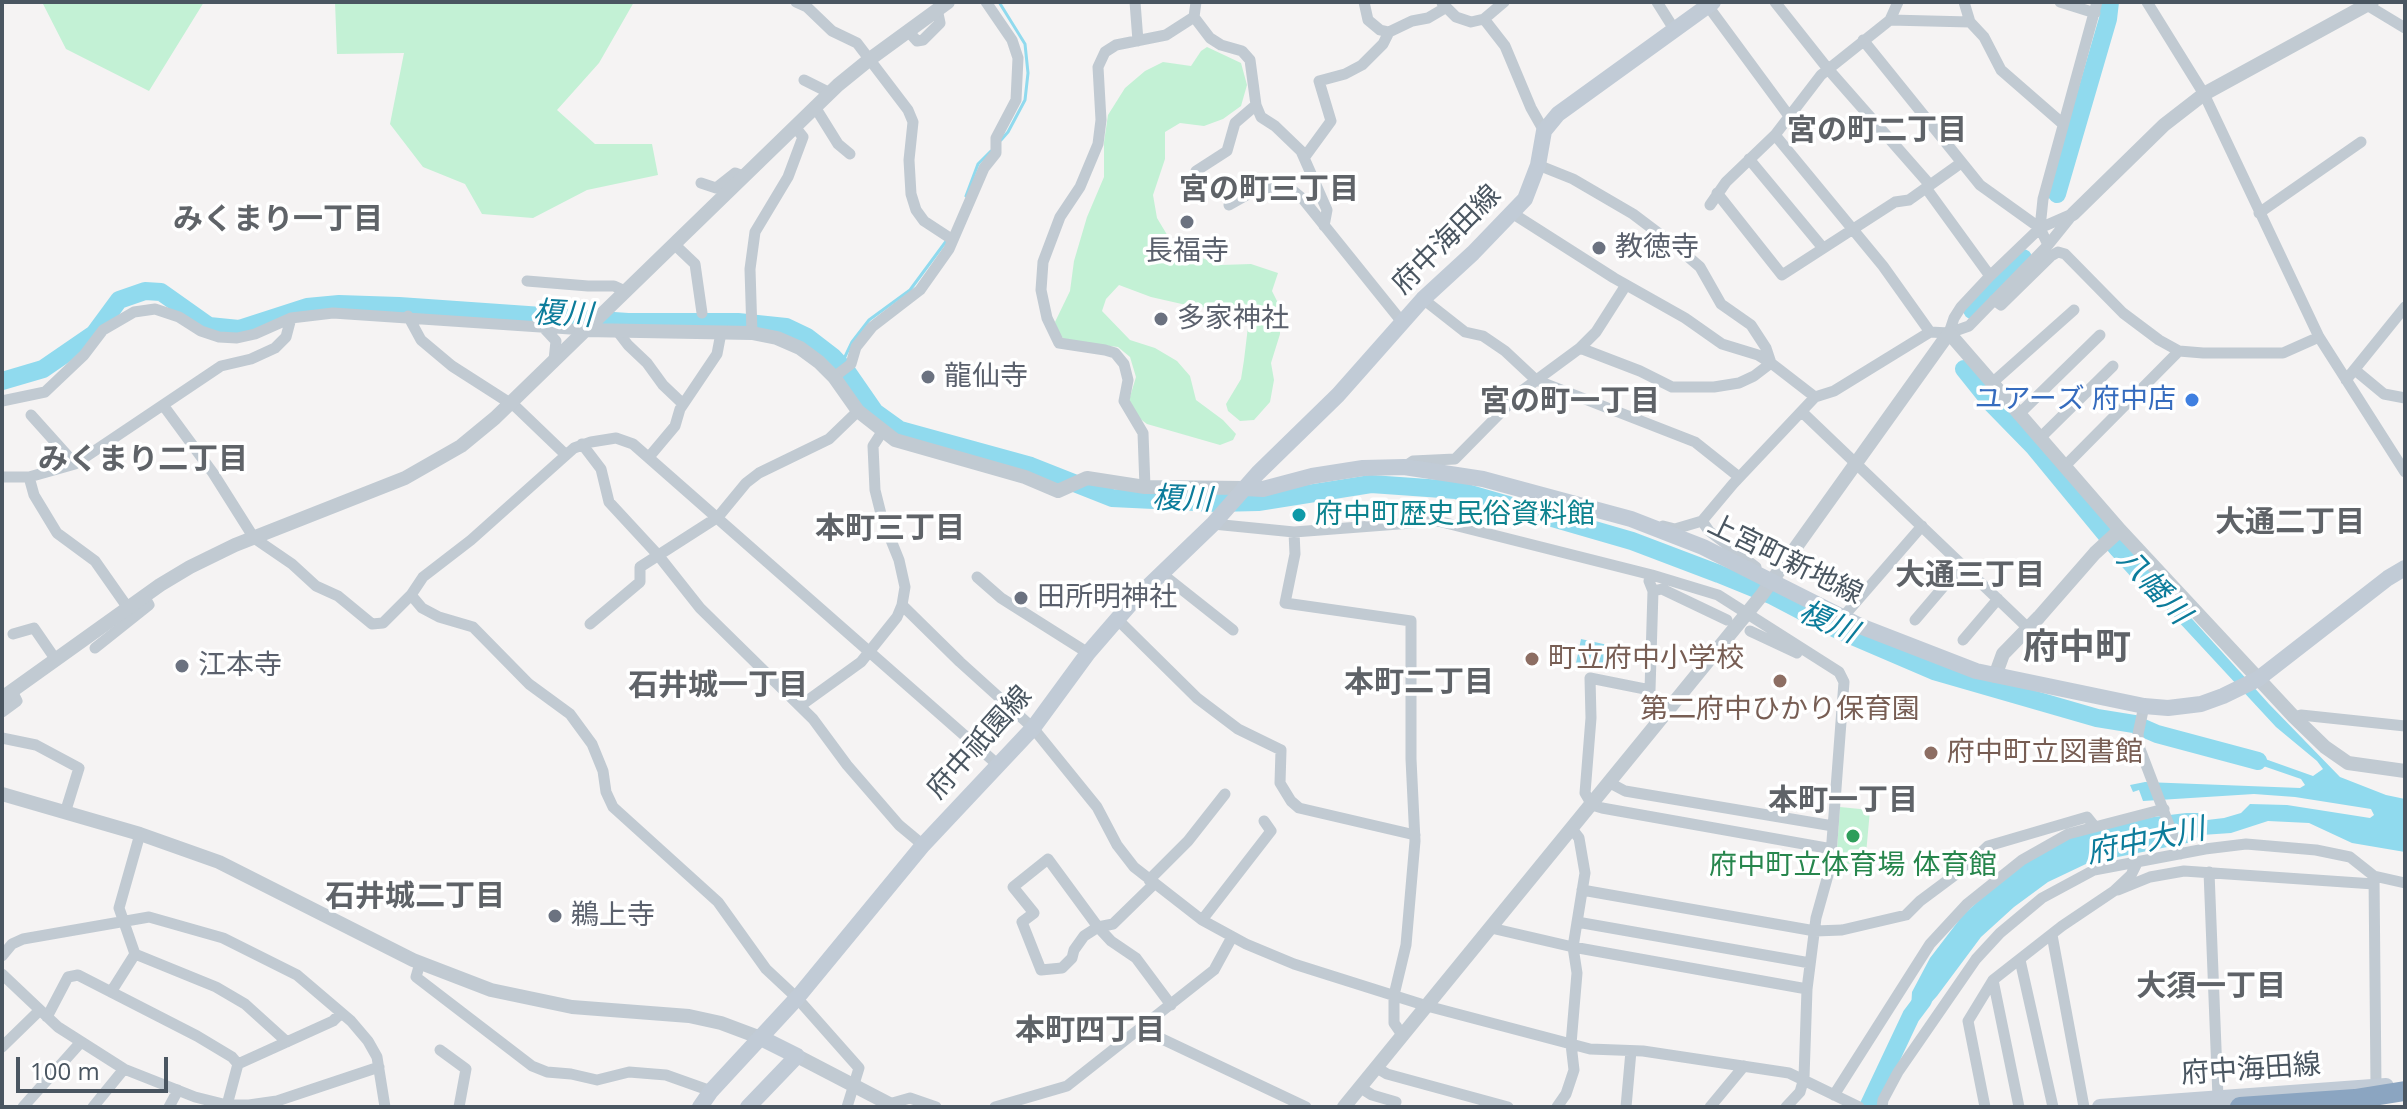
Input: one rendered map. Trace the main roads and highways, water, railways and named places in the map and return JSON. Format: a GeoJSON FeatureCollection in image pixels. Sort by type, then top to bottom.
{"type":"FeatureCollection","features":[{"type":"Feature","properties":{"kind":"highway"},"geometry":{"type":"LineString","coordinates":[[2240,1107],[2318,1101],[2405,1088]]}},
{"type":"Feature","properties":{"kind":"main road","name":"府中海田線"},"geometry":{"type":"LineString","coordinates":[[1235,499],[1338,395],[1423,299],[1525,199],[1538,165],[1544,131],[1558,114],[1708,3]]}},
{"type":"Feature","properties":{"kind":"main road","name":"上宮町新地線"},"geometry":{"type":"LineString","coordinates":[[1235,499],[1312,476],[1363,468],[1404,467],[1483,479],[1631,519],[1703,547],[1770,584],[1860,626],[1995,676],[2143,712],[2201,704],[2249,684],[2405,568]]}},
{"type":"Feature","properties":{"kind":"main road","name":"府中祇園線"},"geometry":{"type":"LineString","coordinates":[[700,1107],[711,1091],[797,998],[923,845],[1033,728],[1117,619],[1235,499]]}},
{"type":"Feature","properties":{"kind":"main road"},"geometry":{"type":"LineString","coordinates":[[748,1107],[797,1056],[761,1038]]}},
{"type":"Feature","properties":{"kind":"main road","name":"府中海田線"},"geometry":{"type":"LineString","coordinates":[[2100,1107],[2376,1086],[2405,1088]]}},
{"type":"Feature","properties":{"kind":"water"},"geometry":{"type":"Polygon","coordinates":[[[2147,569],[2340,777],[2405,799],[2405,852],[2352,843],[2309,823],[2268,821],[2231,833],[2202,835],[2187,843],[2088,863],[2048,882],[1981,937],[1910,1026],[1912,992],[1930,958],[1963,915],[2032,857],[2071,836],[2153,817],[2186,813],[2198,813],[2207,820],[2224,818],[2241,813],[2250,804],[2287,805],[2370,818],[2374,815],[2371,809],[2295,797],[2254,794],[2143,801],[2139,790],[2133,792],[2130,785],[2145,782],[2300,788],[2305,785],[2301,779],[2237,757],[2237,749],[2313,776],[2323,769],[2276,727],[2138,578],[2147,569]]]}},
{"type":"Feature","properties":{"kind":"water"},"geometry":{"type":"Polygon","coordinates":[[[1581,639],[1617,647],[1612,671],[1576,663],[1581,639]]]}},
{"type":"Feature","properties":{"kind":"waterway"},"geometry":{"type":"LineString","coordinates":[[999,2],[1025,44],[1028,73],[1025,100],[1001,140]]}},
{"type":"Feature","properties":{"kind":"waterway","name":"八幡川"},"geometry":{"type":"LineString","coordinates":[[2057,194],[2108,19],[2110,2]]}},
{"type":"Feature","properties":{"kind":"waterway"},"geometry":{"type":"LineString","coordinates":[[966,196],[978,164],[991,151]]}},
{"type":"Feature","properties":{"kind":"waterway"},"geometry":{"type":"LineString","coordinates":[[841,365],[852,342],[869,320],[910,290],[947,240]]}},
{"type":"Feature","properties":{"kind":"waterway","name":"八幡川"},"geometry":{"type":"LineString","coordinates":[[1972,310],[2023,258]]}},
{"type":"Feature","properties":{"kind":"waterway","name":"榎川"},"geometry":{"type":"LineString","coordinates":[[2,381],[43,369],[94,334],[119,300],[145,291],[161,292],[209,326],[239,329],[307,307],[339,304],[628,322],[738,322],[786,327],[807,337],[833,357],[875,412],[900,430],[1031,466],[1112,498],[1258,502],[1371,484],[1456,490],[1632,541],[1773,596],[1836,629],[1934,671],[2097,718],[2134,724],[2157,734],[2258,761]]}},
{"type":"Feature","properties":{"kind":"waterway","name":"八幡川"},"geometry":{"type":"LineString","coordinates":[[1964,369],[2156,591]]}},
{"type":"Feature","properties":{"kind":"waterway","name":"府中大川"},"geometry":{"type":"LineString","coordinates":[[1868,1107],[1911,1016],[1923,1000]]}},
{"type":"Feature","properties":{"kind":"place","name":"長福寺"},"geometry":{"type":"Point","coordinates":[1187,222]}},
{"type":"Feature","properties":{"kind":"place","name":"教徳寺"},"geometry":{"type":"Point","coordinates":[1599,248]}},
{"type":"Feature","properties":{"kind":"place","name":"多家神社"},"geometry":{"type":"Point","coordinates":[1161,319]}},
{"type":"Feature","properties":{"kind":"place","name":"龍仙寺"},"geometry":{"type":"Point","coordinates":[928,377]}},
{"type":"Feature","properties":{"kind":"place","name":"ユアーズ 府中店"},"geometry":{"type":"Point","coordinates":[2192,400]}},
{"type":"Feature","properties":{"kind":"place","name":"府中町歴史民俗資料館"},"geometry":{"type":"Point","coordinates":[1299,515]}},
{"type":"Feature","properties":{"kind":"place","name":"田所明神社"},"geometry":{"type":"Point","coordinates":[1021,598]}},
{"type":"Feature","properties":{"kind":"place","name":"町立府中小学校"},"geometry":{"type":"Point","coordinates":[1532,659]}},
{"type":"Feature","properties":{"kind":"place","name":"江本寺"},"geometry":{"type":"Point","coordinates":[182,666]}},
{"type":"Feature","properties":{"kind":"place","name":"第二府中ひかり保育園"},"geometry":{"type":"Point","coordinates":[1780,681]}},
{"type":"Feature","properties":{"kind":"place","name":"府中町立図書館"},"geometry":{"type":"Point","coordinates":[1931,753]}},
{"type":"Feature","properties":{"kind":"place","name":"府中町立体育場 体育館"},"geometry":{"type":"Point","coordinates":[1853,836]}},
{"type":"Feature","properties":{"kind":"place","name":"鵜上寺"},"geometry":{"type":"Point","coordinates":[555,916]}},
{"type":"Feature","properties":{"kind":"district","name":"宮の町二丁目"},"geometry":{"type":"Point","coordinates":[1877,131]}},
{"type":"Feature","properties":{"kind":"district","name":"宮の町三丁目"},"geometry":{"type":"Point","coordinates":[1269,190]}},
{"type":"Feature","properties":{"kind":"district","name":"みくまり一丁目"},"geometry":{"type":"Point","coordinates":[278,220]}},
{"type":"Feature","properties":{"kind":"district","name":"宮の町一丁目"},"geometry":{"type":"Point","coordinates":[1570,402]}},
{"type":"Feature","properties":{"kind":"district","name":"みくまり二丁目"},"geometry":{"type":"Point","coordinates":[143,460]}},
{"type":"Feature","properties":{"kind":"district","name":"大通二丁目"},"geometry":{"type":"Point","coordinates":[2290,523]}},
{"type":"Feature","properties":{"kind":"district","name":"本町三丁目"},"geometry":{"type":"Point","coordinates":[890,529]}},
{"type":"Feature","properties":{"kind":"district","name":"大通三丁目"},"geometry":{"type":"Point","coordinates":[1970,576]}},
{"type":"Feature","properties":{"kind":"district","name":"府中町"},"geometry":{"type":"Point","coordinates":[2077,649]}},
{"type":"Feature","properties":{"kind":"district","name":"本町二丁目"},"geometry":{"type":"Point","coordinates":[1419,683]}},
{"type":"Feature","properties":{"kind":"district","name":"石井城一丁目"},"geometry":{"type":"Point","coordinates":[718,686]}},
{"type":"Feature","properties":{"kind":"district","name":"本町一丁目"},"geometry":{"type":"Point","coordinates":[1843,801]}},
{"type":"Feature","properties":{"kind":"district","name":"石井城二丁目"},"geometry":{"type":"Point","coordinates":[415,897]}},
{"type":"Feature","properties":{"kind":"district","name":"大須一丁目"},"geometry":{"type":"Point","coordinates":[2211,987]}},
{"type":"Feature","properties":{"kind":"district","name":"本町四丁目"},"geometry":{"type":"Point","coordinates":[1090,1031]}}]}
